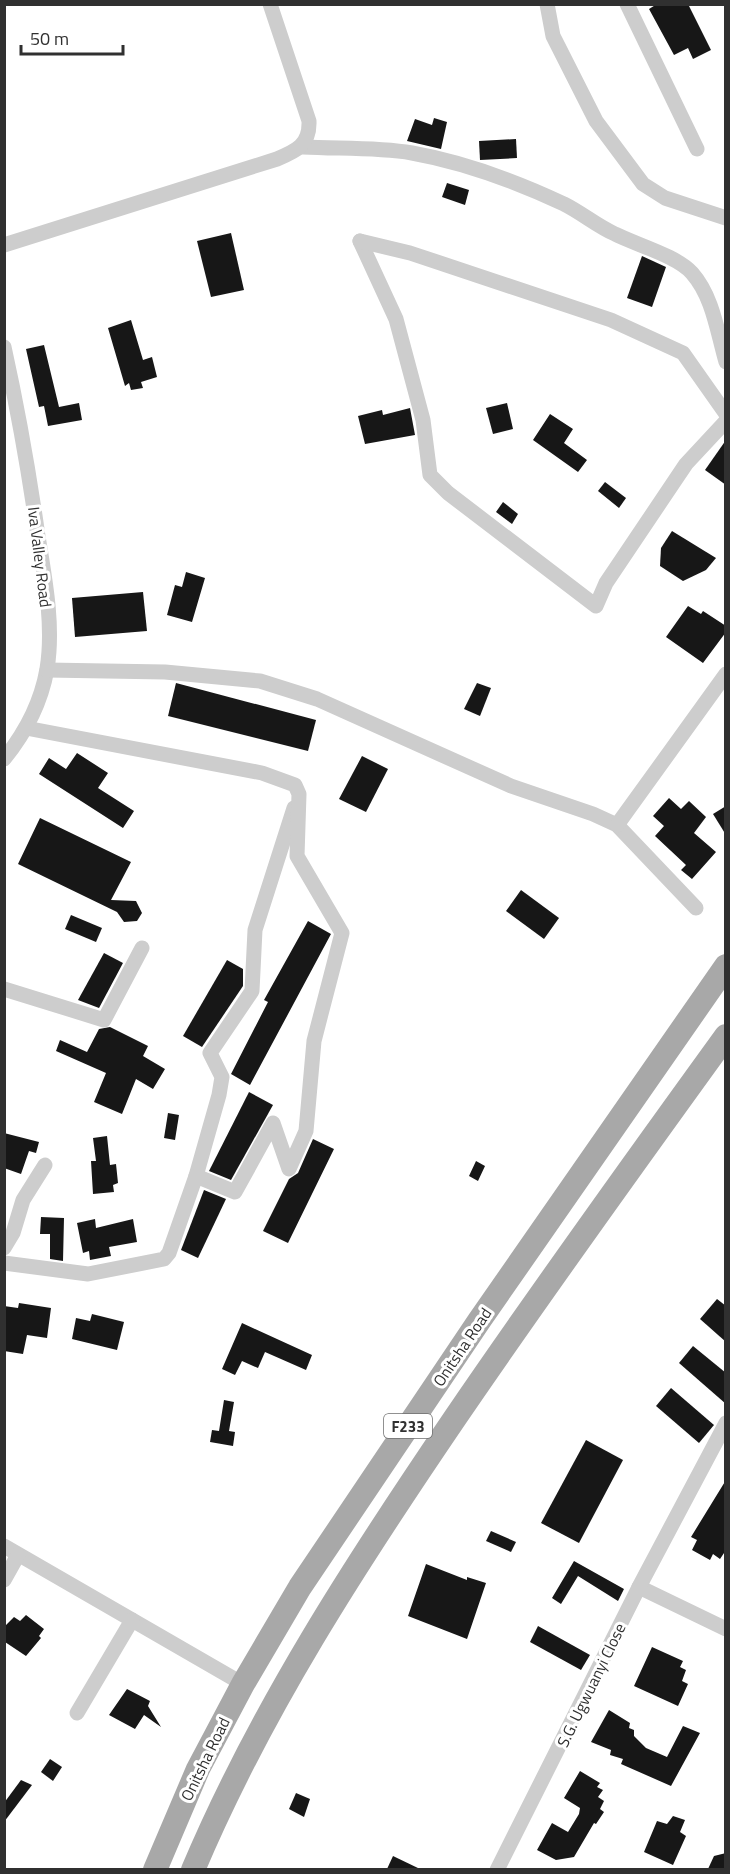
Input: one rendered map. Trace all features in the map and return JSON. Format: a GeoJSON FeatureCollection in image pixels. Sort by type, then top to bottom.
{"type":"FeatureCollection","features":[{"type":"Feature","properties":{"kind":"main road","name":"Onitsha Road"},"geometry":{"type":"LineString","coordinates":[[155,1869],[198,1769],[243,1684],[300,1587],[377,1470],[726,966]]}},
{"type":"Feature","properties":{"kind":"main road","name":"Onitsha Road"},"geometry":{"type":"LineString","coordinates":[[193,1869],[214,1820],[258,1733],[343,1586],[491,1366],[726,1036]]}},
{"type":"Feature","properties":{"kind":"street"},"geometry":{"type":"LineString","coordinates":[[270,4],[309,121],[308,137],[303,147]]}},
{"type":"Feature","properties":{"kind":"street"},"geometry":{"type":"LineString","coordinates":[[547,4],[553,36],[596,121],[643,184],[665,198],[726,218]]}},
{"type":"Feature","properties":{"kind":"street"},"geometry":{"type":"LineString","coordinates":[[627,4],[697,149]]}},
{"type":"Feature","properties":{"kind":"street"},"geometry":{"type":"LineString","coordinates":[[4,245],[277,159],[303,147],[389,151],[450,162],[547,197],[587,217],[609,232],[658,254],[675,259],[692,273],[706,294],[726,362]]}},
{"type":"Feature","properties":{"kind":"street"},"geometry":{"type":"LineString","coordinates":[[726,414],[683,354],[611,321],[410,253],[360,241],[396,319],[423,420],[430,475],[466,507],[596,606],[606,583],[686,464],[726,421]]}},
{"type":"Feature","properties":{"kind":"street","name":"Iva Valley Road"},"geometry":{"type":"LineString","coordinates":[[4,347],[23,437],[43,567],[50,644],[47,670],[40,697],[26,728],[4,759]]}},
{"type":"Feature","properties":{"kind":"street"},"geometry":{"type":"LineString","coordinates":[[47,670],[165,672],[260,681],[317,699],[511,786],[593,814],[617,825],[696,908]]}},
{"type":"Feature","properties":{"kind":"street"},"geometry":{"type":"LineString","coordinates":[[617,825],[726,674]]}},
{"type":"Feature","properties":{"kind":"street"},"geometry":{"type":"LineString","coordinates":[[26,728],[262,773],[295,785],[299,794],[297,856],[342,933],[314,1041],[306,1131],[289,1169],[273,1123],[235,1192],[195,1176]]}},
{"type":"Feature","properties":{"kind":"street"},"geometry":{"type":"LineString","coordinates":[[4,1263],[88,1274],[164,1259],[169,1254],[219,1095],[222,1077],[210,1053],[252,991],[255,930],[299,794]]}},
{"type":"Feature","properties":{"kind":"street"},"geometry":{"type":"LineString","coordinates":[[4,989],[104,1020],[142,948]]}},
{"type":"Feature","properties":{"kind":"street"},"geometry":{"type":"LineString","coordinates":[[4,1248],[13,1233],[23,1200],[45,1165]]}},
{"type":"Feature","properties":{"kind":"street","name":"S.G. Ugwuanyi Close"},"geometry":{"type":"LineString","coordinates":[[497,1869],[639,1587],[726,1423]]}},
{"type":"Feature","properties":{"kind":"street"},"geometry":{"type":"LineString","coordinates":[[4,1580],[11,1550],[243,1684]]}},
{"type":"Feature","properties":{"kind":"street"},"geometry":{"type":"LineString","coordinates":[[639,1587],[726,1629]]}},
{"type":"Feature","properties":{"kind":"street"},"geometry":{"type":"LineString","coordinates":[[77,1713],[132,1620]]}},
{"type":"Feature","properties":{"kind":"building"},"geometry":{"type":"Polygon","coordinates":[[[657,4],[688,4],[711,50],[693,59],[688,48],[674,55],[649,9],[657,4]]]}},
{"type":"Feature","properties":{"kind":"building"},"geometry":{"type":"Polygon","coordinates":[[[434,118],[447,122],[441,149],[407,141],[415,119],[432,125],[434,118]]]}},
{"type":"Feature","properties":{"kind":"building"},"geometry":{"type":"Polygon","coordinates":[[[516,139],[517,158],[480,160],[479,141],[516,139]]]}},
{"type":"Feature","properties":{"kind":"building"},"geometry":{"type":"Polygon","coordinates":[[[447,183],[469,190],[465,205],[442,197],[447,183]]]}},
{"type":"Feature","properties":{"kind":"building"},"geometry":{"type":"Polygon","coordinates":[[[231,233],[244,290],[211,297],[197,241],[231,233]]]}},
{"type":"Feature","properties":{"kind":"building"},"geometry":{"type":"Polygon","coordinates":[[[642,256],[666,267],[652,307],[627,298],[642,256]]]}},
{"type":"Feature","properties":{"kind":"building"},"geometry":{"type":"Polygon","coordinates":[[[131,320],[143,360],[152,357],[157,377],[141,382],[143,388],[131,390],[129,383],[125,386],[108,328],[131,320]]]}},
{"type":"Feature","properties":{"kind":"building"},"geometry":{"type":"Polygon","coordinates":[[[44,345],[59,407],[79,403],[82,420],[48,426],[44,406],[39,407],[26,349],[44,345]]]}},
{"type":"Feature","properties":{"kind":"building"},"geometry":{"type":"Polygon","coordinates":[[[507,403],[513,429],[493,434],[486,408],[507,403]]]}},
{"type":"Feature","properties":{"kind":"building"},"geometry":{"type":"Polygon","coordinates":[[[410,408],[415,435],[365,444],[358,416],[382,410],[383,415],[410,408]]]}},
{"type":"Feature","properties":{"kind":"building"},"geometry":{"type":"Polygon","coordinates":[[[550,414],[573,429],[564,443],[587,460],[578,472],[533,440],[550,414]]]}},
{"type":"Feature","properties":{"kind":"building"},"geometry":{"type":"Polygon","coordinates":[[[726,440],[726,485],[705,470],[726,440]]]}},
{"type":"Feature","properties":{"kind":"building"},"geometry":{"type":"Polygon","coordinates":[[[605,482],[626,498],[619,508],[598,491],[605,482]]]}},
{"type":"Feature","properties":{"kind":"building"},"geometry":{"type":"Polygon","coordinates":[[[503,502],[518,514],[512,524],[496,512],[503,502]]]}},
{"type":"Feature","properties":{"kind":"building"},"geometry":{"type":"Polygon","coordinates":[[[672,531],[716,558],[706,570],[683,581],[660,566],[661,548],[672,531]]]}},
{"type":"Feature","properties":{"kind":"building"},"geometry":{"type":"Polygon","coordinates":[[[186,572],[205,578],[192,622],[167,615],[175,585],[182,587],[186,572]]]}},
{"type":"Feature","properties":{"kind":"building"},"geometry":{"type":"Polygon","coordinates":[[[143,592],[147,631],[75,637],[72,598],[143,592]]]}},
{"type":"Feature","properties":{"kind":"building"},"geometry":{"type":"Polygon","coordinates":[[[688,606],[701,614],[703,611],[726,626],[726,632],[703,663],[666,637],[688,606]]]}},
{"type":"Feature","properties":{"kind":"building"},"geometry":{"type":"Polygon","coordinates":[[[176,683],[316,720],[308,751],[168,716],[176,683]]]}},
{"type":"Feature","properties":{"kind":"building"},"geometry":{"type":"Polygon","coordinates":[[[477,683],[491,688],[480,716],[464,709],[477,683]]]}},
{"type":"Feature","properties":{"kind":"building"},"geometry":{"type":"Polygon","coordinates":[[[77,753],[108,773],[98,788],[134,811],[123,828],[39,774],[49,758],[66,769],[77,753]]]}},
{"type":"Feature","properties":{"kind":"building"},"geometry":{"type":"Polygon","coordinates":[[[362,756],[388,769],[366,812],[339,799],[362,756]]]}},
{"type":"Feature","properties":{"kind":"building"},"geometry":{"type":"Polygon","coordinates":[[[669,798],[681,809],[689,801],[706,817],[694,833],[716,852],[692,879],[681,870],[686,865],[655,836],[664,826],[653,816],[669,798]]]}},
{"type":"Feature","properties":{"kind":"building"},"geometry":{"type":"Polygon","coordinates":[[[726,806],[726,835],[713,814],[726,806]]]}},
{"type":"Feature","properties":{"kind":"building"},"geometry":{"type":"Polygon","coordinates":[[[40,818],[131,862],[111,900],[136,901],[142,913],[137,921],[124,922],[117,912],[18,864],[40,818]]]}},
{"type":"Feature","properties":{"kind":"building"},"geometry":{"type":"Polygon","coordinates":[[[521,890],[559,918],[544,939],[506,911],[521,890]]]}},
{"type":"Feature","properties":{"kind":"building"},"geometry":{"type":"Polygon","coordinates":[[[71,915],[102,928],[96,942],[65,929],[71,915]]]}},
{"type":"Feature","properties":{"kind":"building"},"geometry":{"type":"Polygon","coordinates":[[[308,921],[331,934],[250,1085],[231,1074],[268,1002],[264,1000],[308,921]]]}},
{"type":"Feature","properties":{"kind":"building"},"geometry":{"type":"Polygon","coordinates":[[[104,953],[123,963],[99,1008],[78,1000],[104,953]]]}},
{"type":"Feature","properties":{"kind":"building"},"geometry":{"type":"Polygon","coordinates":[[[227,960],[243,969],[243,986],[202,1047],[183,1036],[227,960]]]}},
{"type":"Feature","properties":{"kind":"building"},"geometry":{"type":"Polygon","coordinates":[[[110,1027],[148,1046],[143,1056],[165,1069],[153,1089],[136,1079],[122,1114],[94,1102],[106,1073],[56,1051],[60,1040],[87,1052],[99,1029],[110,1027]]]}},
{"type":"Feature","properties":{"kind":"building"},"geometry":{"type":"Polygon","coordinates":[[[249,1092],[273,1105],[231,1180],[209,1171],[249,1092]]]}},
{"type":"Feature","properties":{"kind":"building"},"geometry":{"type":"Polygon","coordinates":[[[168,1113],[179,1115],[175,1140],[164,1138],[168,1113]]]}},
{"type":"Feature","properties":{"kind":"building"},"geometry":{"type":"Polygon","coordinates":[[[4,1133],[39,1142],[36,1153],[29,1151],[21,1174],[4,1168],[4,1133]]]}},
{"type":"Feature","properties":{"kind":"building"},"geometry":{"type":"Polygon","coordinates":[[[107,1136],[110,1165],[116,1164],[118,1183],[113,1185],[114,1192],[93,1194],[91,1161],[96,1161],[93,1138],[107,1136]]]}},
{"type":"Feature","properties":{"kind":"building"},"geometry":{"type":"Polygon","coordinates":[[[313,1139],[334,1149],[288,1243],[263,1231],[289,1179],[298,1173],[313,1139]]]}},
{"type":"Feature","properties":{"kind":"building"},"geometry":{"type":"Polygon","coordinates":[[[476,1161],[485,1166],[478,1181],[469,1176],[476,1161]]]}},
{"type":"Feature","properties":{"kind":"building"},"geometry":{"type":"Polygon","coordinates":[[[204,1190],[226,1199],[198,1258],[181,1250],[204,1190]]]}},
{"type":"Feature","properties":{"kind":"building"},"geometry":{"type":"Polygon","coordinates":[[[41,1217],[64,1218],[63,1261],[50,1259],[50,1234],[40,1234],[41,1217]]]}},
{"type":"Feature","properties":{"kind":"building"},"geometry":{"type":"Polygon","coordinates":[[[95,1219],[96,1228],[133,1219],[137,1242],[109,1247],[111,1256],[90,1260],[89,1251],[83,1253],[77,1223],[95,1219]]]}},
{"type":"Feature","properties":{"kind":"building"},"geometry":{"type":"Polygon","coordinates":[[[717,1299],[726,1306],[726,1342],[700,1319],[717,1299]]]}},
{"type":"Feature","properties":{"kind":"building"},"geometry":{"type":"Polygon","coordinates":[[[19,1303],[51,1308],[47,1338],[27,1335],[23,1354],[4,1351],[4,1306],[18,1308],[19,1303]]]}},
{"type":"Feature","properties":{"kind":"building"},"geometry":{"type":"Polygon","coordinates":[[[92,1314],[124,1322],[117,1350],[72,1339],[76,1318],[90,1321],[92,1314]]]}},
{"type":"Feature","properties":{"kind":"building"},"geometry":{"type":"Polygon","coordinates":[[[242,1323],[312,1355],[306,1370],[265,1352],[258,1368],[242,1361],[235,1375],[222,1369],[242,1323]]]}},
{"type":"Feature","properties":{"kind":"building"},"geometry":{"type":"Polygon","coordinates":[[[693,1346],[726,1373],[726,1404],[679,1363],[693,1346]]]}},
{"type":"Feature","properties":{"kind":"building"},"geometry":{"type":"Polygon","coordinates":[[[671,1388],[714,1425],[699,1443],[656,1406],[671,1388]]]}},
{"type":"Feature","properties":{"kind":"building"},"geometry":{"type":"Polygon","coordinates":[[[224,1400],[234,1402],[229,1431],[235,1432],[233,1446],[210,1442],[212,1430],[219,1431],[224,1400]]]}},
{"type":"Feature","properties":{"kind":"building"},"geometry":{"type":"Polygon","coordinates":[[[586,1440],[623,1460],[579,1543],[541,1523],[586,1440]]]}},
{"type":"Feature","properties":{"kind":"building"},"geometry":{"type":"Polygon","coordinates":[[[726,1480],[726,1550],[720,1559],[713,1554],[710,1560],[692,1550],[697,1540],[691,1537],[726,1480]]]}},
{"type":"Feature","properties":{"kind":"building"},"geometry":{"type":"Polygon","coordinates":[[[491,1531],[516,1542],[511,1552],[486,1541],[491,1531]]]}},
{"type":"Feature","properties":{"kind":"building"},"geometry":{"type":"Polygon","coordinates":[[[574,1561],[624,1589],[618,1601],[578,1576],[561,1604],[552,1598],[574,1561]]]}},
{"type":"Feature","properties":{"kind":"building"},"geometry":{"type":"Polygon","coordinates":[[[426,1564],[467,1580],[467,1577],[486,1583],[467,1639],[408,1616],[426,1564]]]}},
{"type":"Feature","properties":{"kind":"building"},"geometry":{"type":"Polygon","coordinates":[[[26,1615],[44,1629],[39,1636],[41,1638],[26,1656],[5,1642],[5,1626],[14,1617],[20,1621],[26,1615]]]}},
{"type":"Feature","properties":{"kind":"building"},"geometry":{"type":"Polygon","coordinates":[[[538,1626],[590,1655],[581,1670],[530,1642],[538,1626]]]}},
{"type":"Feature","properties":{"kind":"building"},"geometry":{"type":"Polygon","coordinates":[[[652,1647],[683,1661],[680,1667],[686,1670],[682,1681],[688,1684],[678,1706],[634,1686],[652,1647]]]}},
{"type":"Feature","properties":{"kind":"building"},"geometry":{"type":"Polygon","coordinates":[[[127,1689],[150,1701],[148,1706],[161,1727],[144,1715],[135,1729],[109,1715],[127,1689]]]}},
{"type":"Feature","properties":{"kind":"building"},"geometry":{"type":"Polygon","coordinates":[[[609,1710],[630,1723],[629,1728],[634,1730],[634,1736],[646,1748],[667,1757],[683,1726],[700,1733],[671,1786],[621,1764],[623,1759],[610,1755],[611,1750],[591,1742],[609,1710]]]}},
{"type":"Feature","properties":{"kind":"building"},"geometry":{"type":"Polygon","coordinates":[[[50,1759],[62,1767],[53,1781],[41,1772],[50,1759]]]}},
{"type":"Feature","properties":{"kind":"building"},"geometry":{"type":"Polygon","coordinates":[[[580,1771],[600,1783],[597,1787],[603,1790],[598,1797],[604,1801],[600,1809],[604,1812],[596,1824],[594,1823],[574,1857],[556,1860],[537,1850],[552,1823],[568,1832],[579,1814],[580,1808],[564,1798],[580,1771]]]}},
{"type":"Feature","properties":{"kind":"building"},"geometry":{"type":"Polygon","coordinates":[[[21,1780],[32,1785],[4,1822],[4,1803],[21,1780]]]}},
{"type":"Feature","properties":{"kind":"building"},"geometry":{"type":"Polygon","coordinates":[[[296,1793],[310,1799],[304,1817],[289,1809],[296,1793]]]}},
{"type":"Feature","properties":{"kind":"building"},"geometry":{"type":"Polygon","coordinates":[[[673,1816],[685,1820],[680,1832],[686,1836],[673,1865],[644,1852],[657,1821],[667,1824],[673,1816]]]}},
{"type":"Feature","properties":{"kind":"building"},"geometry":{"type":"Polygon","coordinates":[[[726,1853],[726,1869],[708,1869],[714,1856],[726,1853]]]}},
{"type":"Feature","properties":{"kind":"building"},"geometry":{"type":"Polygon","coordinates":[[[393,1856],[420,1869],[387,1869],[393,1856]]]}}]}
